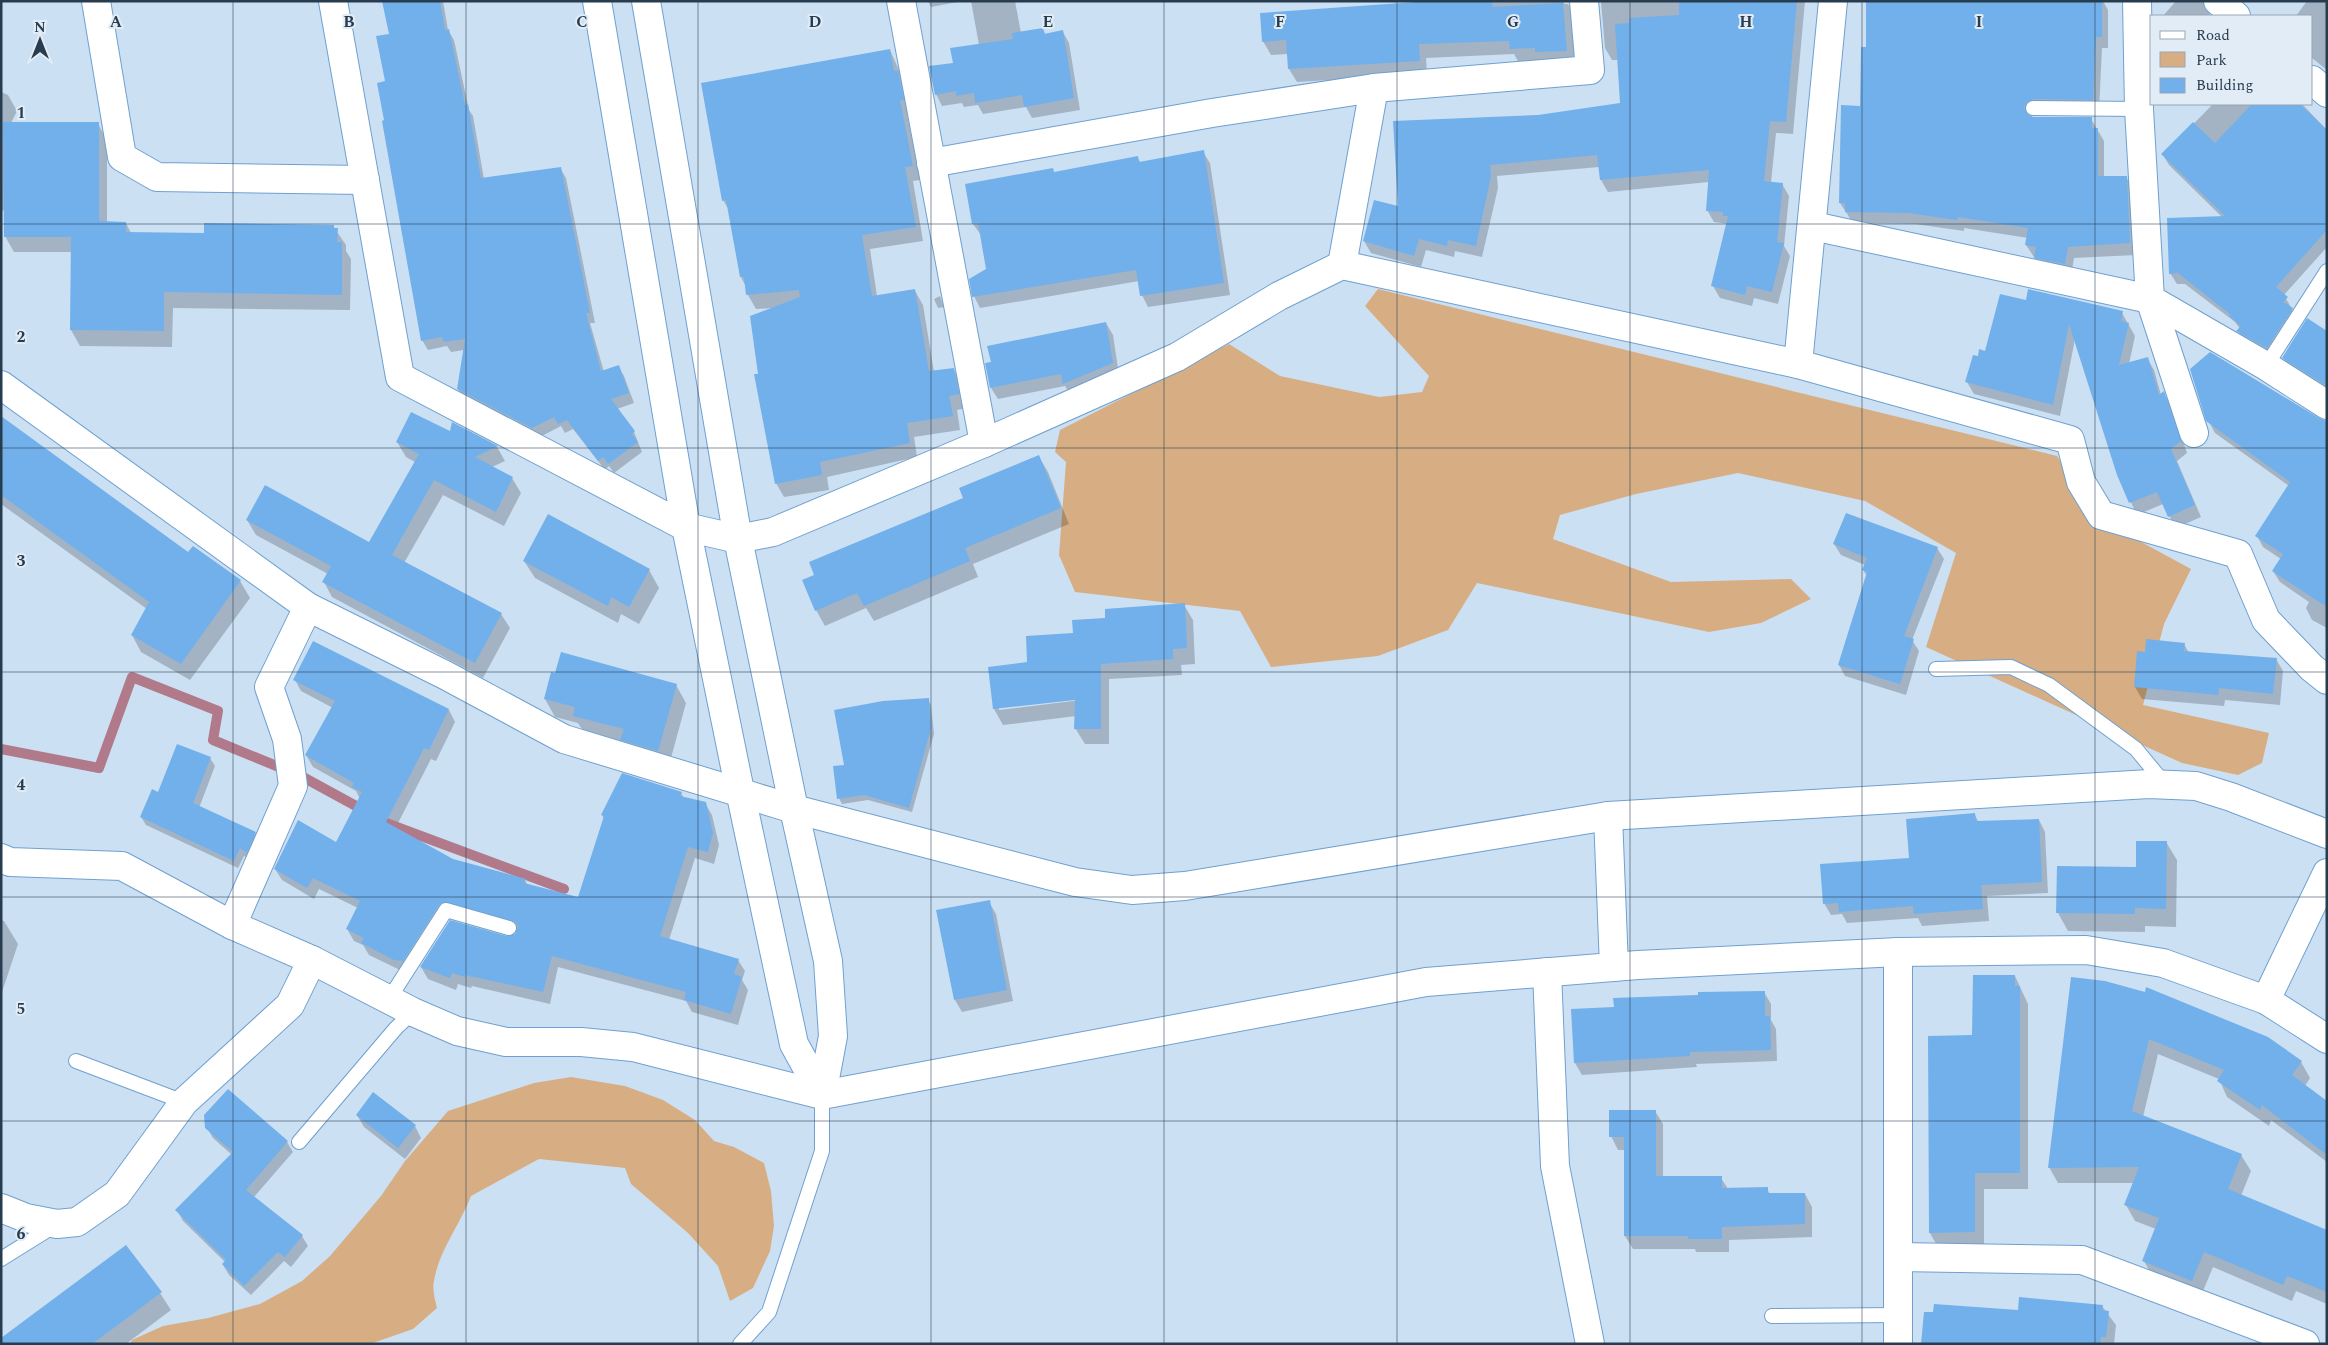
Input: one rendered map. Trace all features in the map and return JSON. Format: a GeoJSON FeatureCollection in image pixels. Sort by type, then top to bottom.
{"type":"FeatureCollection","features":[{"type":"Feature","properties":{"kind":"street"},"geometry":{"type":"LineString","coordinates":[[96,1],[122,157],[157,177],[365,180]]}},
{"type":"Feature","properties":{"kind":"street"},"geometry":{"type":"LineString","coordinates":[[333,1],[400,377],[686,527],[738,539],[774,532],[984,443],[1177,357],[1279,296],[1342,265],[1798,364],[2070,440],[2081,482],[2101,515],[2238,554],[2266,620],[2312,668],[2327,680]]}},
{"type":"Feature","properties":{"kind":"street"},"geometry":{"type":"LineString","coordinates":[[597,1],[686,527],[740,791],[794,1044],[822,1095]]}},
{"type":"Feature","properties":{"kind":"street"},"geometry":{"type":"LineString","coordinates":[[646,1],[738,539],[794,809],[828,961],[833,1036],[822,1095]]}},
{"type":"Feature","properties":{"kind":"street"},"geometry":{"type":"LineString","coordinates":[[901,1],[984,443]]}},
{"type":"Feature","properties":{"kind":"street"},"geometry":{"type":"LineString","coordinates":[[931,163],[1212,113],[1374,88],[1590,70],[1584,1]]}},
{"type":"Feature","properties":{"kind":"street"},"geometry":{"type":"LineString","coordinates":[[1798,364],[1813,226],[1833,1]]}},
{"type":"Feature","properties":{"kind":"street"},"geometry":{"type":"LineString","coordinates":[[2137,1],[2139,109],[2150,299],[2194,433]]}},
{"type":"Feature","properties":{"kind":"street"},"geometry":{"type":"LineString","coordinates":[[2218,1],[2235,15]]}},
{"type":"Feature","properties":{"kind":"street"},"geometry":{"type":"LineString","coordinates":[[2313,81],[2327,93]]}},
{"type":"Feature","properties":{"kind":"street"},"geometry":{"type":"LineString","coordinates":[[1342,265],[1374,88]]}},
{"type":"Feature","properties":{"kind":"street"},"geometry":{"type":"LineString","coordinates":[[1813,226],[2150,299],[2266,366],[2327,405]]}},
{"type":"Feature","properties":{"kind":"street"},"geometry":{"type":"LineString","coordinates":[[1,385],[308,607],[445,675],[564,739],[794,809],[1075,882],[1132,890],[1185,886],[1608,816],[2165,785],[2196,786],[2231,797],[2327,834]]}},
{"type":"Feature","properties":{"kind":"street"},"geometry":{"type":"LineString","coordinates":[[232,925],[293,786],[287,739],[269,687],[308,607]]}},
{"type":"Feature","properties":{"kind":"street"},"geometry":{"type":"LineString","coordinates":[[1608,816],[1614,967]]}},
{"type":"Feature","properties":{"kind":"street"},"geometry":{"type":"LineString","coordinates":[[1,858],[10,862],[122,866],[232,925],[312,960],[413,1012],[457,1031],[506,1042],[581,1042],[633,1047],[822,1095],[1426,982],[1614,967],[1898,952],[2086,950],[2163,963],[2266,1000],[2327,1039]]}},
{"type":"Feature","properties":{"kind":"street"},"geometry":{"type":"LineString","coordinates":[[2266,1000],[2327,873]]}},
{"type":"Feature","properties":{"kind":"street"},"geometry":{"type":"LineString","coordinates":[[1898,952],[1898,1344]]}},
{"type":"Feature","properties":{"kind":"street"},"geometry":{"type":"LineString","coordinates":[[1,1208],[26,1218],[57,1224],[77,1222],[117,1194],[184,1102],[290,1005],[312,960]]}},
{"type":"Feature","properties":{"kind":"street"},"geometry":{"type":"LineString","coordinates":[[1546,972],[1555,1166],[1590,1344]]}},
{"type":"Feature","properties":{"kind":"street"},"geometry":{"type":"LineString","coordinates":[[1898,1257],[2082,1260],[2305,1344]]}},
{"type":"Feature","properties":{"kind":"lane"},"geometry":{"type":"LineString","coordinates":[[2033,108],[2139,109]]}},
{"type":"Feature","properties":{"kind":"lane"},"geometry":{"type":"LineString","coordinates":[[2266,366],[2327,271]]}},
{"type":"Feature","properties":{"kind":"lane"},"geometry":{"type":"LineString","coordinates":[[1936,669],[2011,668],[2049,685],[2136,749],[2165,785]]}},
{"type":"Feature","properties":{"kind":"lane"},"geometry":{"type":"LineString","coordinates":[[389,1000],[446,910],[510,928]]}},
{"type":"Feature","properties":{"kind":"lane"},"geometry":{"type":"LineString","coordinates":[[299,1142],[396,1028],[413,1012]]}},
{"type":"Feature","properties":{"kind":"lane"},"geometry":{"type":"LineString","coordinates":[[76,1061],[184,1102]]}},
{"type":"Feature","properties":{"kind":"lane"},"geometry":{"type":"LineString","coordinates":[[740,1344],[769,1312],[822,1151],[822,1095]]}},
{"type":"Feature","properties":{"kind":"lane"},"geometry":{"type":"LineString","coordinates":[[1,1259],[57,1224]]}},
{"type":"Feature","properties":{"kind":"lane"},"geometry":{"type":"LineString","coordinates":[[1772,1316],[1898,1315]]}},
{"type":"Feature","properties":{"kind":"green space"},"geometry":{"type":"Polygon","coordinates":[[[1378,289],[2057,456],[2099,519],[2191,569],[2164,624],[2143,705],[2269,733],[2262,763],[2238,775],[2182,763],[1926,647],[1956,553],[1865,501],[1738,473],[1636,494],[1560,515],[1553,539],[1671,582],[1791,579],[1811,599],[1761,623],[1709,632],[1477,583],[1448,630],[1378,656],[1271,667],[1240,611],[1075,592],[1059,555],[1066,462],[1055,452],[1060,430],[1229,344],[1280,376],[1379,397],[1422,392],[1429,376],[1365,306],[1378,289]]]}},
{"type":"Feature","properties":{"kind":"green space"},"geometry":{"type":"Polygon","coordinates":[[[571,1077],[625,1086],[663,1100],[695,1120],[714,1141],[734,1147],[764,1163],[771,1191],[774,1226],[770,1251],[753,1288],[730,1301],[718,1266],[688,1233],[631,1184],[625,1168],[539,1159],[471,1196],[440,1259],[433,1287],[437,1308],[413,1329],[370,1344],[130,1344],[132,1340],[163,1326],[208,1318],[260,1304],[302,1281],[330,1256],[381,1196],[405,1161],[448,1111],[534,1083],[571,1077]]]}},
{"type":"Feature","properties":{"kind":"building"},"geometry":{"type":"Polygon","coordinates":[[[382,1],[440,1],[445,30],[449,29],[465,105],[468,104],[481,178],[561,167],[590,313],[586,313],[601,371],[619,365],[629,393],[611,399],[635,431],[632,434],[638,442],[608,464],[603,457],[598,461],[567,420],[558,424],[554,417],[532,428],[457,389],[465,339],[444,342],[442,337],[421,341],[377,83],[385,81],[376,36],[389,34],[382,1]]]}},
{"type":"Feature","properties":{"kind":"building"},"geometry":{"type":"Polygon","coordinates":[[[1430,1],[1492,1],[1493,7],[1563,3],[1567,51],[1535,52],[1535,48],[1510,49],[1509,41],[1419,44],[1420,61],[1288,69],[1286,40],[1262,42],[1260,13],[1430,1]]]}},
{"type":"Feature","properties":{"kind":"building"},"geometry":{"type":"Polygon","coordinates":[[[1679,1],[1797,1],[1786,122],[1770,121],[1764,181],[1783,183],[1777,242],[1784,243],[1772,292],[1747,286],[1745,295],[1711,286],[1728,216],[1723,216],[1723,212],[1706,211],[1709,170],[1600,180],[1597,155],[1490,165],[1491,176],[1476,246],[1448,240],[1447,246],[1419,239],[1414,256],[1363,241],[1374,200],[1398,206],[1393,121],[1538,115],[1620,103],[1615,24],[1630,23],[1629,18],[1679,15],[1679,1]]]}},
{"type":"Feature","properties":{"kind":"building"},"geometry":{"type":"Polygon","coordinates":[[[1866,1],[2102,1],[2102,37],[2096,37],[2093,100],[2033,99],[2026,103],[2024,108],[2028,115],[2033,117],[2092,117],[2092,128],[2098,128],[2098,176],[2127,176],[2130,243],[2068,247],[2065,264],[2034,258],[2036,247],[2025,245],[2028,228],[1958,217],[1957,220],[1908,213],[1845,212],[1845,203],[1839,203],[1841,105],[1860,106],[1861,47],[1866,47],[1866,1]]]}},
{"type":"Feature","properties":{"kind":"building"},"geometry":{"type":"Polygon","coordinates":[[[1043,28],[1044,34],[1063,30],[1074,98],[1024,107],[1022,95],[975,103],[974,93],[956,96],[956,91],[935,95],[929,66],[953,63],[950,48],[1013,39],[1012,33],[1043,28]]]}},
{"type":"Feature","properties":{"kind":"building"},"geometry":{"type":"Polygon","coordinates":[[[890,49],[894,71],[898,71],[904,100],[900,100],[913,166],[905,167],[916,227],[862,235],[872,296],[915,289],[929,371],[954,368],[959,394],[949,396],[953,416],[907,423],[910,443],[820,462],[822,475],[775,484],[754,374],[758,374],[750,316],[800,297],[799,290],[746,295],[744,277],[740,277],[726,200],[722,201],[701,83],[890,49]]]}},
{"type":"Feature","properties":{"kind":"building"},"geometry":{"type":"Polygon","coordinates":[[[2251,105],[2301,105],[2327,130],[2327,230],[2276,287],[2288,297],[2283,302],[2293,308],[2267,348],[2236,331],[2241,326],[2229,316],[2231,315],[2178,273],[2169,274],[2167,218],[2225,216],[2161,154],[2193,122],[2215,143],[2251,105]]]}},
{"type":"Feature","properties":{"kind":"building"},"geometry":{"type":"Polygon","coordinates":[[[3,122],[99,122],[99,221],[126,222],[126,232],[204,233],[204,223],[334,225],[334,228],[338,228],[337,242],[342,242],[342,295],[164,292],[164,331],[70,330],[71,237],[4,237],[3,122]]]}},
{"type":"Feature","properties":{"kind":"building"},"geometry":{"type":"Polygon","coordinates":[[[1204,150],[1224,283],[1140,296],[1136,270],[972,297],[969,279],[986,269],[978,223],[972,224],[965,184],[1053,168],[1054,172],[1138,156],[1139,162],[1204,150]]]}},
{"type":"Feature","properties":{"kind":"building"},"geometry":{"type":"Polygon","coordinates":[[[2028,289],[2123,311],[2121,321],[2129,323],[2119,365],[2148,357],[2159,395],[2164,391],[2181,441],[2171,449],[2195,505],[2168,517],[2157,492],[2129,503],[2117,475],[2069,324],[2053,405],[1965,382],[1973,355],[1978,356],[1979,349],[1985,351],[2000,294],[2026,300],[2028,289]]]}},
{"type":"Feature","properties":{"kind":"building"},"geometry":{"type":"Polygon","coordinates":[[[2307,318],[2327,331],[2327,386],[2282,358],[2307,318]]]}},
{"type":"Feature","properties":{"kind":"building"},"geometry":{"type":"Polygon","coordinates":[[[1106,322],[1113,363],[1063,384],[1061,374],[990,388],[985,363],[991,362],[987,346],[1106,322]]]}},
{"type":"Feature","properties":{"kind":"building"},"geometry":{"type":"Polygon","coordinates":[[[2210,352],[2327,421],[2327,607],[2272,571],[2283,554],[2255,536],[2290,482],[2206,421],[2190,369],[2210,352]]]}},
{"type":"Feature","properties":{"kind":"building"},"geometry":{"type":"Polygon","coordinates":[[[411,412],[450,431],[452,422],[498,446],[475,457],[513,477],[496,512],[434,480],[392,555],[502,613],[475,663],[322,582],[331,566],[246,520],[265,485],[369,542],[419,454],[396,442],[411,412]]]}},
{"type":"Feature","properties":{"kind":"building"},"geometry":{"type":"Polygon","coordinates":[[[1,416],[188,552],[193,546],[241,580],[181,664],[131,635],[149,602],[1,495],[1,416]]]}},
{"type":"Feature","properties":{"kind":"building"},"geometry":{"type":"Polygon","coordinates":[[[1039,455],[1061,508],[965,548],[970,561],[864,606],[857,593],[815,611],[802,580],[814,575],[809,562],[963,498],[959,488],[1039,455]]]}},
{"type":"Feature","properties":{"kind":"building"},"geometry":{"type":"Polygon","coordinates":[[[1846,513],[1938,547],[1904,636],[1914,639],[1900,684],[1838,665],[1867,572],[1862,570],[1867,558],[1833,544],[1846,513]]]}},
{"type":"Feature","properties":{"kind":"building"},"geometry":{"type":"Polygon","coordinates":[[[548,514],[650,569],[629,607],[611,597],[608,606],[523,561],[548,514]]]}},
{"type":"Feature","properties":{"kind":"building"},"geometry":{"type":"Polygon","coordinates":[[[1185,603],[1187,648],[1173,649],[1173,659],[1101,664],[1101,729],[1074,729],[1075,700],[993,709],[988,667],[1027,662],[1026,636],[1073,633],[1072,620],[1105,618],[1105,609],[1185,603]]]}},
{"type":"Feature","properties":{"kind":"building"},"geometry":{"type":"Polygon","coordinates":[[[2146,639],[2185,643],[2184,651],[2277,658],[2273,694],[2219,688],[2218,695],[2134,687],[2137,651],[2145,652],[2146,639]]]}},
{"type":"Feature","properties":{"kind":"building"},"geometry":{"type":"Polygon","coordinates":[[[313,641],[449,709],[429,750],[424,748],[386,822],[453,859],[526,879],[524,883],[578,897],[604,816],[601,815],[622,773],[682,792],[680,796],[706,802],[713,833],[708,852],[688,847],[660,936],[739,959],[734,974],[742,977],[731,1014],[684,1000],[686,992],[552,956],[543,992],[452,973],[450,978],[420,967],[450,920],[507,936],[515,934],[518,926],[516,922],[443,902],[439,905],[403,961],[394,960],[361,943],[364,938],[346,929],[360,901],[313,878],[307,888],[274,869],[298,820],[336,842],[362,792],[352,787],[354,783],[305,755],[335,701],[293,680],[313,641]]]}},
{"type":"Feature","properties":{"kind":"building"},"geometry":{"type":"Polygon","coordinates":[[[561,652],[677,684],[658,751],[620,740],[624,729],[573,716],[575,707],[544,699],[551,672],[555,673],[561,652]]]}},
{"type":"Feature","properties":{"kind":"building"},"geometry":{"type":"Polygon","coordinates":[[[929,698],[931,728],[909,808],[864,795],[837,799],[833,766],[844,765],[834,710],[883,701],[929,698]]]}},
{"type":"Feature","properties":{"kind":"building"},"geometry":{"type":"Polygon","coordinates":[[[177,744],[211,757],[193,803],[256,832],[247,853],[240,848],[234,861],[140,817],[152,789],[158,792],[177,744]]]}},
{"type":"Feature","properties":{"kind":"building"},"geometry":{"type":"Polygon","coordinates":[[[1975,813],[1976,821],[2039,819],[2042,882],[1981,885],[1983,909],[1914,914],[1913,906],[1839,912],[1838,903],[1823,904],[1820,864],[1909,858],[1906,819],[1975,813]]]}},
{"type":"Feature","properties":{"kind":"building"},"geometry":{"type":"Polygon","coordinates":[[[2136,841],[2167,841],[2166,909],[2135,908],[2135,914],[2056,913],[2057,866],[2136,867],[2136,841]]]}},
{"type":"Feature","properties":{"kind":"building"},"geometry":{"type":"Polygon","coordinates":[[[990,900],[1007,990],[954,1000],[936,910],[990,900]]]}},
{"type":"Feature","properties":{"kind":"building"},"geometry":{"type":"Polygon","coordinates":[[[1973,975],[2015,975],[2015,986],[2020,986],[2020,1173],[1975,1173],[1975,1232],[1929,1233],[1928,1036],[1972,1035],[1973,975]]]}},
{"type":"Feature","properties":{"kind":"building"},"geometry":{"type":"Polygon","coordinates":[[[2071,977],[2105,981],[2145,992],[2146,987],[2268,1037],[2302,1061],[2292,1075],[2327,1101],[2327,1155],[2262,1105],[2260,1110],[2217,1081],[2224,1070],[2149,1039],[2132,1111],[2242,1154],[2228,1189],[2327,1230],[2327,1292],[2287,1276],[2283,1285],[2204,1252],[2192,1281],[2142,1261],[2159,1218],[2124,1205],[2139,1167],[2048,1168],[2071,977]]]}},
{"type":"Feature","properties":{"kind":"building"},"geometry":{"type":"Polygon","coordinates":[[[1765,991],[1765,1016],[1770,1016],[1771,1050],[1690,1052],[1690,1056],[1574,1063],[1571,1009],[1614,1007],[1613,998],[1698,995],[1698,992],[1765,991]]]}},
{"type":"Feature","properties":{"kind":"building"},"geometry":{"type":"Polygon","coordinates":[[[228,1089],[288,1141],[246,1190],[303,1235],[285,1257],[278,1252],[244,1286],[222,1264],[226,1260],[175,1210],[233,1152],[205,1128],[204,1115],[228,1089]]]}},
{"type":"Feature","properties":{"kind":"building"},"geometry":{"type":"Polygon","coordinates":[[[373,1092],[416,1125],[398,1148],[356,1115],[373,1092]]]}},
{"type":"Feature","properties":{"kind":"building"},"geometry":{"type":"Polygon","coordinates":[[[1609,1110],[1656,1110],[1656,1176],[1722,1176],[1722,1188],[1768,1187],[1768,1193],[1805,1193],[1805,1224],[1722,1227],[1722,1239],[1688,1239],[1688,1236],[1624,1236],[1624,1137],[1609,1137],[1609,1110]]]}},
{"type":"Feature","properties":{"kind":"building"},"geometry":{"type":"Polygon","coordinates":[[[126,1245],[162,1292],[92,1344],[1,1344],[1,1338],[126,1245]]]}},
{"type":"Feature","properties":{"kind":"building"},"geometry":{"type":"Polygon","coordinates":[[[2019,1297],[2103,1305],[2102,1310],[2109,1311],[2106,1337],[2101,1337],[2100,1344],[1921,1344],[1924,1312],[1933,1312],[1934,1304],[2018,1310],[2019,1297]]]}},
{"type":"Feature","properties":{"kind":"waterway"},"geometry":{"type":"LineString","coordinates":[[1,749],[99,768],[132,677],[218,711],[213,740],[301,776],[367,812]]}},
{"type":"Feature","properties":{"kind":"waterway"},"geometry":{"type":"LineString","coordinates":[[386,823],[564,889]]}}]}
